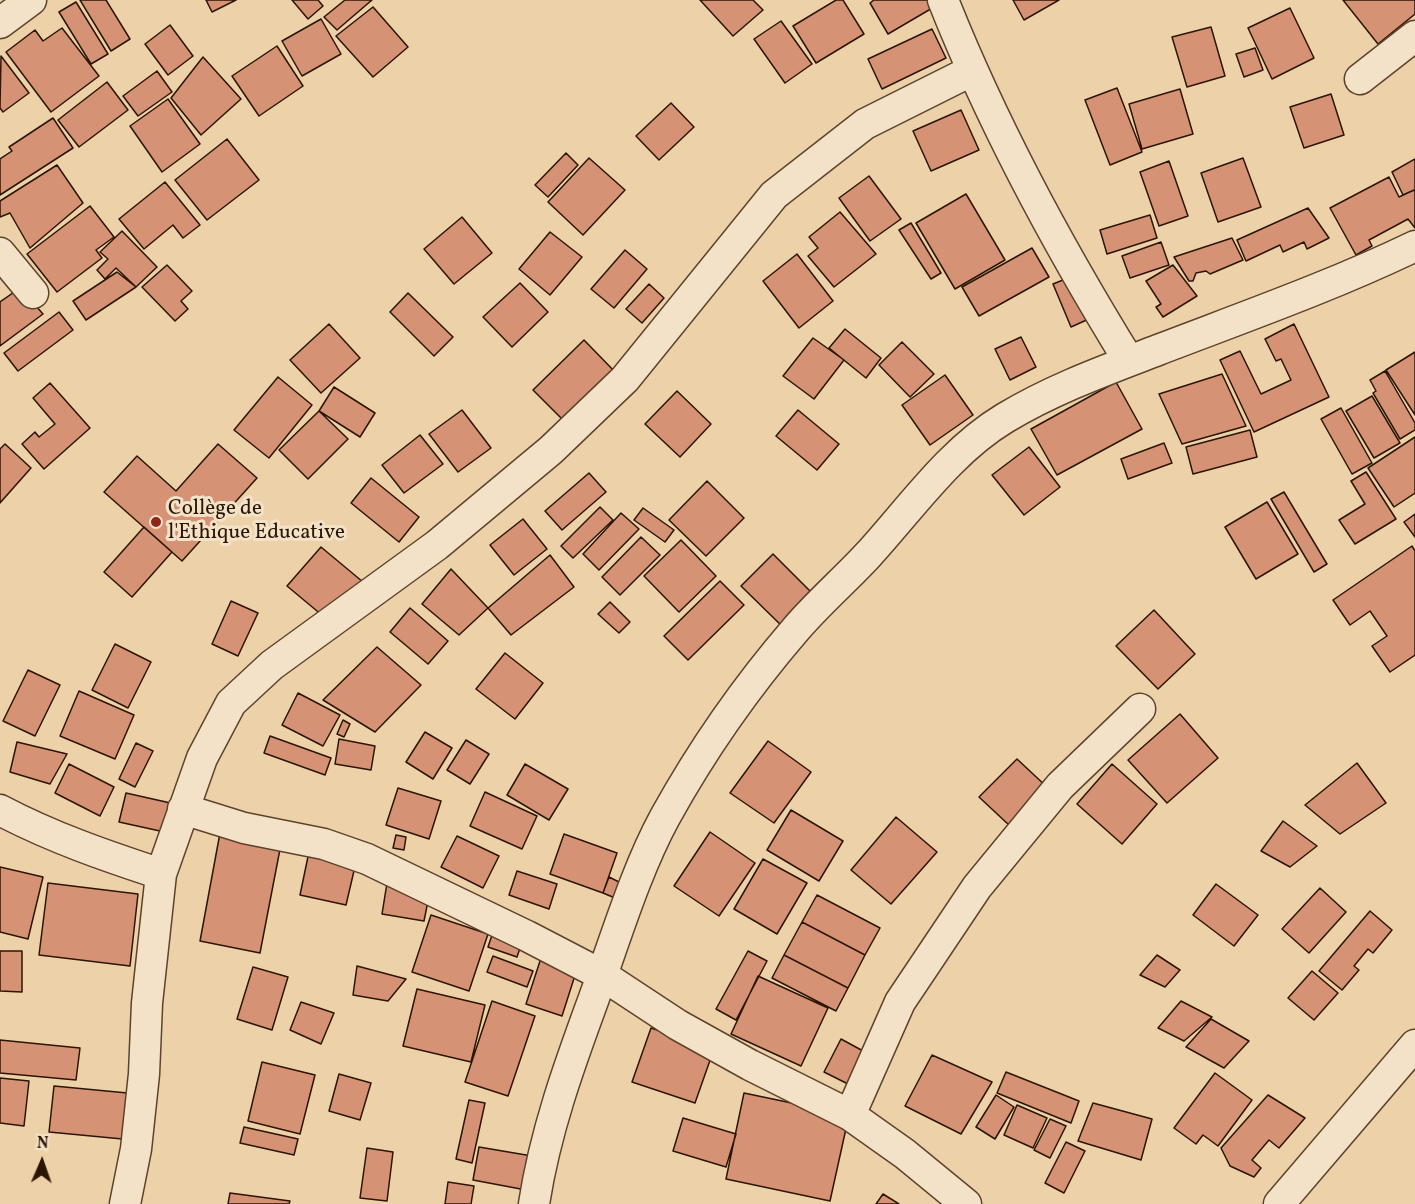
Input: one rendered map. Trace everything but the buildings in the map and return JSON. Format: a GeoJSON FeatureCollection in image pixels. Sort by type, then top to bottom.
{"type":"FeatureCollection","features":[{"type":"Feature","properties":{"kind":"street"},"geometry":{"type":"LineString","coordinates":[[0,23],[31,0]]}},
{"type":"Feature","properties":{"kind":"street"},"geometry":{"type":"LineString","coordinates":[[943,0],[971,71],[1069,264],[1129,361]]}},
{"type":"Feature","properties":{"kind":"street"},"geometry":{"type":"LineString","coordinates":[[1360,79],[1415,36]]}},
{"type":"Feature","properties":{"kind":"street"},"geometry":{"type":"LineString","coordinates":[[125,1204],[136,1149],[144,1074],[147,1003],[161,874],[202,758],[231,703],[272,665],[437,545],[551,450],[625,379],[774,195],[865,123],[971,71]]}},
{"type":"Feature","properties":{"kind":"street"},"geometry":{"type":"LineString","coordinates":[[534,1204],[550,1124],[602,975],[663,820],[745,692],[797,627],[973,442],[1002,419],[1041,398],[1129,361],[1276,305],[1415,246]]}},
{"type":"Feature","properties":{"kind":"street"},"geometry":{"type":"LineString","coordinates":[[0,253],[33,293]]}},
{"type":"Feature","properties":{"kind":"street"},"geometry":{"type":"LineString","coordinates":[[850,1115],[900,1002],[977,887],[1060,786],[1140,709]]}},
{"type":"Feature","properties":{"kind":"street"},"geometry":{"type":"LineString","coordinates":[[183,809],[244,828],[324,844],[366,859],[528,936],[602,975],[699,1037],[850,1115],[905,1154],[966,1204]]}},
{"type":"Feature","properties":{"kind":"street"},"geometry":{"type":"LineString","coordinates":[[0,810],[31,827],[113,859],[161,874]]}},
{"type":"Feature","properties":{"kind":"street"},"geometry":{"type":"LineString","coordinates":[[1279,1204],[1415,1044]]}},
{"type":"Feature","properties":{"kind":"place","name":"Collège de l'Ethique Educative"},"geometry":{"type":"Point","coordinates":[156,522]}}]}
